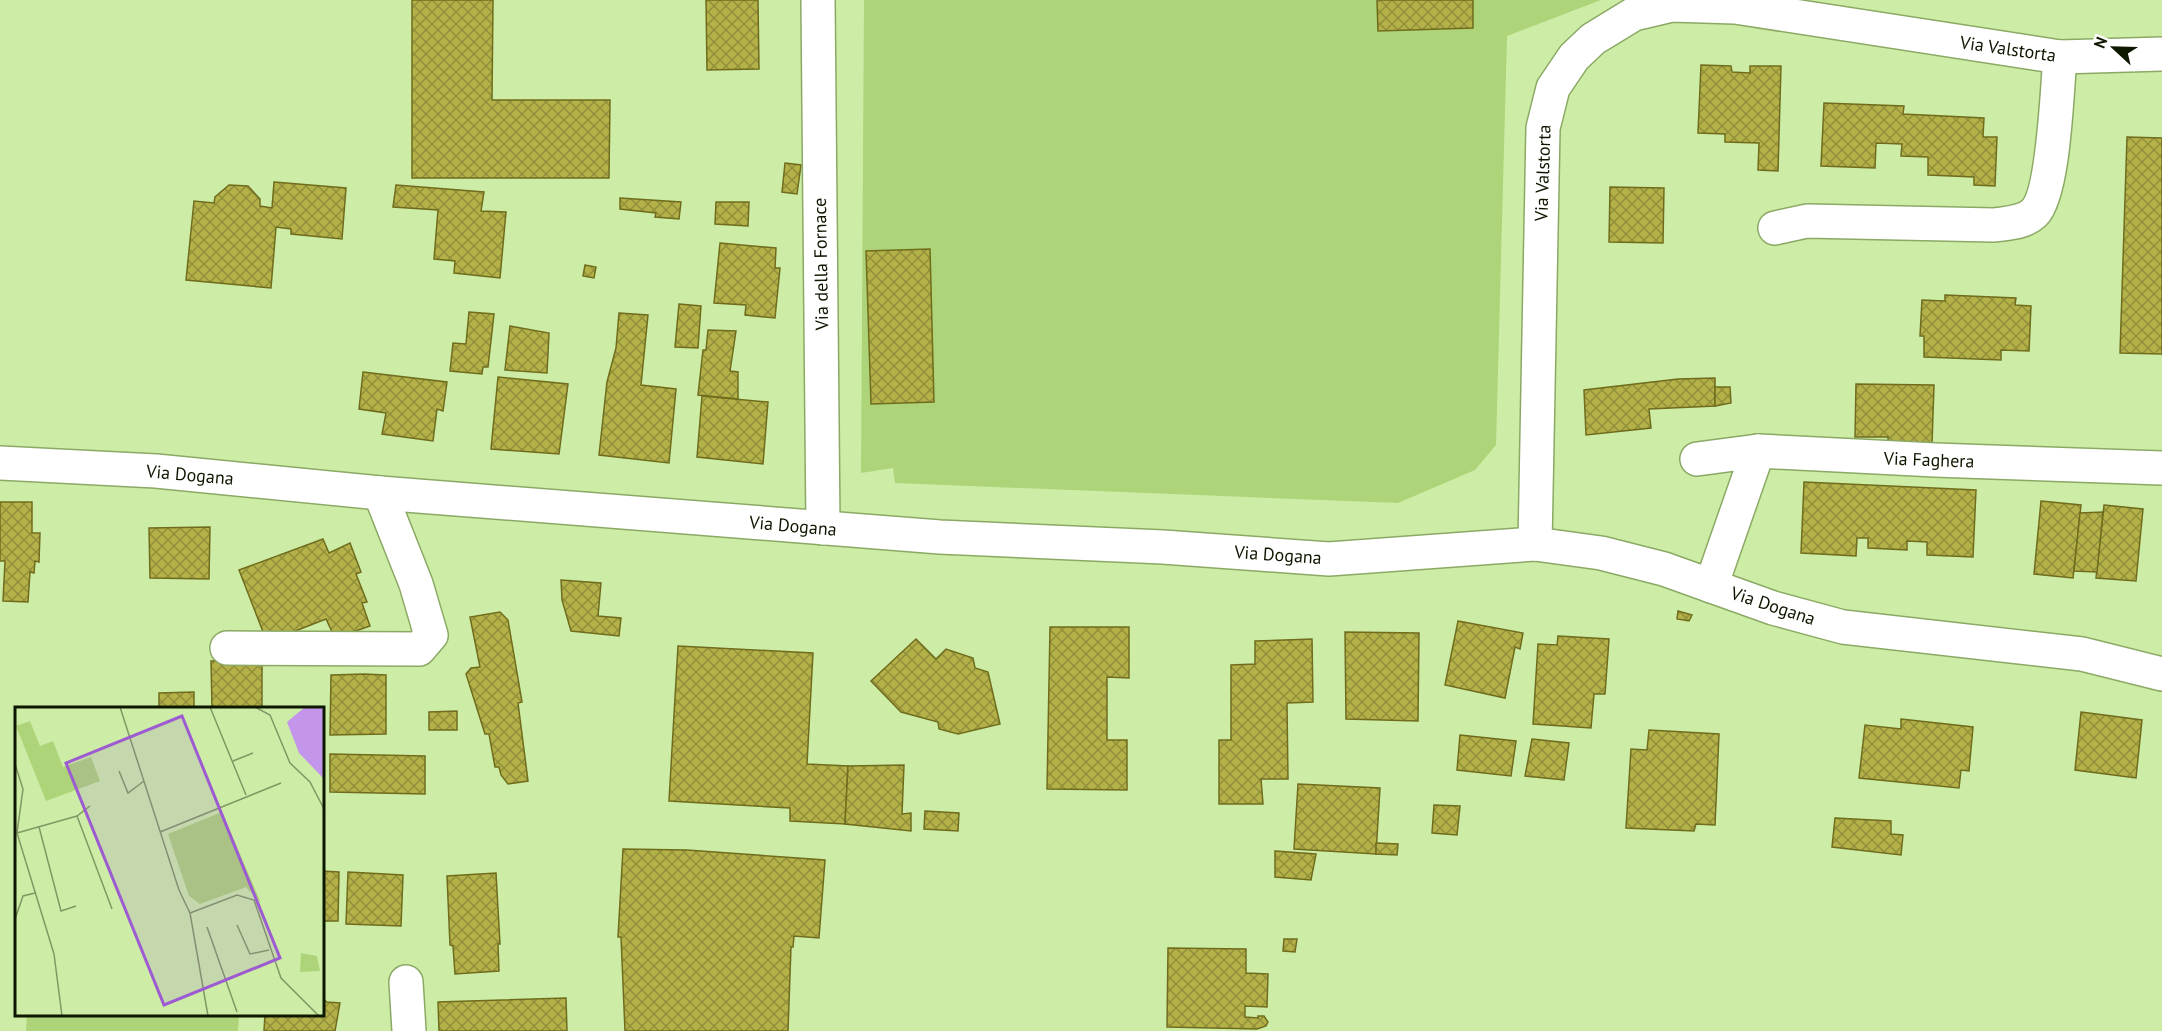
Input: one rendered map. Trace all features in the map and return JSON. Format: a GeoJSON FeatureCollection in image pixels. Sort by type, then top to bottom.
{"type":"FeatureCollection","features":[{"type":"Feature","properties":{"kind":"street","name":"Via della Fornace"},"geometry":{"type":"LineString","coordinates":[[818,0],[823,528]]}},
{"type":"Feature","properties":{"kind":"street","name":"Via Valstorta"},"geometry":{"type":"LineString","coordinates":[[1535,544],[1543,128],[1553,88],[1574,57],[1593,39],[1634,14],[1671,5],[1734,7],[2060,57],[2162,54]]}},
{"type":"Feature","properties":{"kind":"street"},"geometry":{"type":"LineString","coordinates":[[1775,228],[1807,221],[1994,225],[2018,222],[2035,213],[2046,192],[2060,57]]}},
{"type":"Feature","properties":{"kind":"street"},"geometry":{"type":"LineString","coordinates":[[1711,586],[1758,451]]}},
{"type":"Feature","properties":{"kind":"street","name":"Via Faghera"},"geometry":{"type":"LineString","coordinates":[[1697,459],[1758,451],[2162,468]]}},
{"type":"Feature","properties":{"kind":"street","name":"Via Dogana"},"geometry":{"type":"LineString","coordinates":[[0,463],[156,471],[380,493],[940,537],[1163,547],[1329,559],[1535,544],[1601,553],[1664,569],[1773,608],[1843,627],[2082,654],[2162,674]]}},
{"type":"Feature","properties":{"kind":"street"},"geometry":{"type":"LineString","coordinates":[[227,648],[419,649],[431,635],[416,584],[380,493]]}},
{"type":"Feature","properties":{"kind":"street"},"geometry":{"type":"LineString","coordinates":[[405,982],[409,1031]]}},
{"type":"Feature","properties":{"kind":"green space"},"geometry":{"type":"Polygon","coordinates":[[[864,0],[1601,0],[1507,36],[1496,445],[1475,470],[1398,503],[895,483],[893,468],[861,473],[864,0]]]}},
{"type":"Feature","properties":{"kind":"green space"},"geometry":{"type":"Polygon","coordinates":[[[27,1016],[239,1016],[238,1031],[26,1031],[27,1016]]]}},
{"type":"Feature","properties":{"kind":"building"},"geometry":{"type":"Polygon","coordinates":[[[412,0],[493,0],[492,100],[610,100],[609,178],[412,178],[412,0]]]}},
{"type":"Feature","properties":{"kind":"building"},"geometry":{"type":"Polygon","coordinates":[[[706,0],[758,0],[759,69],[707,70],[706,0]]]}},
{"type":"Feature","properties":{"kind":"building"},"geometry":{"type":"Polygon","coordinates":[[[1377,0],[1473,0],[1473,28],[1378,31],[1377,0]]]}},
{"type":"Feature","properties":{"kind":"building"},"geometry":{"type":"Polygon","coordinates":[[[1701,65],[1731,66],[1732,72],[1750,73],[1750,66],[1781,66],[1778,171],[1758,170],[1759,143],[1725,142],[1725,134],[1698,133],[1701,65]]]}},
{"type":"Feature","properties":{"kind":"building"},"geometry":{"type":"Polygon","coordinates":[[[1824,103],[1904,106],[1903,114],[1984,118],[1983,137],[1997,137],[1995,186],[1974,185],[1974,177],[1928,175],[1928,157],[1901,156],[1902,144],[1876,143],[1875,168],[1821,166],[1824,103]]]}},
{"type":"Feature","properties":{"kind":"building"},"geometry":{"type":"Polygon","coordinates":[[[2127,137],[2162,138],[2162,354],[2120,353],[2127,137]]]}},
{"type":"Feature","properties":{"kind":"building"},"geometry":{"type":"Polygon","coordinates":[[[785,163],[801,165],[797,194],[782,192],[785,163]]]}},
{"type":"Feature","properties":{"kind":"building"},"geometry":{"type":"Polygon","coordinates":[[[274,182],[346,188],[342,239],[291,234],[291,229],[276,227],[271,288],[186,280],[194,201],[214,203],[215,197],[229,185],[248,186],[260,199],[260,206],[272,208],[274,182]]]}},
{"type":"Feature","properties":{"kind":"building"},"geometry":{"type":"Polygon","coordinates":[[[396,185],[484,192],[481,211],[506,212],[500,278],[454,273],[455,261],[434,259],[438,210],[393,207],[396,185]]]}},
{"type":"Feature","properties":{"kind":"building"},"geometry":{"type":"Polygon","coordinates":[[[1610,187],[1664,188],[1663,243],[1609,242],[1610,187]]]}},
{"type":"Feature","properties":{"kind":"building"},"geometry":{"type":"Polygon","coordinates":[[[620,198],[681,202],[679,219],[655,217],[656,213],[620,209],[620,198]]]}},
{"type":"Feature","properties":{"kind":"building"},"geometry":{"type":"Polygon","coordinates":[[[716,202],[749,202],[748,226],[715,224],[716,202]]]}},
{"type":"Feature","properties":{"kind":"building"},"geometry":{"type":"Polygon","coordinates":[[[720,243],[776,248],[775,268],[780,268],[775,318],[745,315],[746,305],[714,303],[720,243]]]}},
{"type":"Feature","properties":{"kind":"building"},"geometry":{"type":"Polygon","coordinates":[[[930,249],[934,402],[871,404],[866,251],[930,249]]]}},
{"type":"Feature","properties":{"kind":"building"},"geometry":{"type":"Polygon","coordinates":[[[585,265],[596,267],[594,278],[583,276],[585,265]]]}},
{"type":"Feature","properties":{"kind":"building"},"geometry":{"type":"Polygon","coordinates":[[[1945,295],[2016,298],[2015,305],[2031,306],[2029,351],[2001,350],[2001,360],[1924,357],[1924,336],[1920,336],[1922,300],[1945,301],[1945,295]]]}},
{"type":"Feature","properties":{"kind":"building"},"geometry":{"type":"Polygon","coordinates":[[[679,304],[701,306],[698,348],[675,347],[679,304]]]}},
{"type":"Feature","properties":{"kind":"building"},"geometry":{"type":"Polygon","coordinates":[[[469,312],[494,314],[488,367],[483,367],[482,374],[450,371],[453,343],[466,344],[469,312]]]}},
{"type":"Feature","properties":{"kind":"building"},"geometry":{"type":"Polygon","coordinates":[[[619,313],[648,315],[641,385],[676,389],[669,463],[599,455],[607,382],[616,348],[619,313]]]}},
{"type":"Feature","properties":{"kind":"building"},"geometry":{"type":"Polygon","coordinates":[[[510,326],[549,333],[547,373],[505,370],[510,326]]]}},
{"type":"Feature","properties":{"kind":"building"},"geometry":{"type":"Polygon","coordinates":[[[708,330],[736,331],[730,371],[738,372],[738,399],[698,395],[703,350],[706,350],[708,330]]]}},
{"type":"Feature","properties":{"kind":"building"},"geometry":{"type":"Polygon","coordinates":[[[363,372],[447,382],[443,411],[437,409],[433,441],[382,434],[386,413],[359,409],[363,372]]]}},
{"type":"Feature","properties":{"kind":"building"},"geometry":{"type":"Polygon","coordinates":[[[498,377],[568,384],[559,454],[491,449],[498,377]]]}},
{"type":"Feature","properties":{"kind":"building"},"geometry":{"type":"Polygon","coordinates":[[[1715,378],[1715,406],[1649,409],[1651,428],[1586,435],[1584,390],[1678,379],[1715,378]]]}},
{"type":"Feature","properties":{"kind":"building"},"geometry":{"type":"Polygon","coordinates":[[[1856,384],[1934,385],[1932,444],[1888,442],[1888,437],[1855,437],[1856,384]]]}},
{"type":"Feature","properties":{"kind":"building"},"geometry":{"type":"Polygon","coordinates":[[[1715,387],[1730,387],[1731,403],[1715,406],[1715,387]]]}},
{"type":"Feature","properties":{"kind":"building"},"geometry":{"type":"Polygon","coordinates":[[[702,396],[768,402],[763,464],[697,457],[702,396]]]}},
{"type":"Feature","properties":{"kind":"building"},"geometry":{"type":"Polygon","coordinates":[[[1804,482],[1976,490],[1973,557],[1927,555],[1927,542],[1907,541],[1907,550],[1868,548],[1868,538],[1857,538],[1856,556],[1801,553],[1804,482]]]}},
{"type":"Feature","properties":{"kind":"building"},"geometry":{"type":"Polygon","coordinates":[[[2041,501],[2081,505],[2073,578],[2034,574],[2041,501]]]}},
{"type":"Feature","properties":{"kind":"building"},"geometry":{"type":"Polygon","coordinates":[[[0,502],[32,502],[32,533],[40,533],[39,562],[35,561],[34,573],[30,572],[28,602],[3,601],[5,561],[0,561],[0,502]]]}},
{"type":"Feature","properties":{"kind":"building"},"geometry":{"type":"Polygon","coordinates":[[[2104,505],[2143,509],[2136,581],[2096,578],[2104,505]]]}},
{"type":"Feature","properties":{"kind":"building"},"geometry":{"type":"Polygon","coordinates":[[[2103,512],[2097,572],[2074,571],[2080,513],[2103,512]]]}},
{"type":"Feature","properties":{"kind":"building"},"geometry":{"type":"Polygon","coordinates":[[[210,527],[209,579],[150,578],[149,528],[210,527]]]}},
{"type":"Feature","properties":{"kind":"building"},"geometry":{"type":"Polygon","coordinates":[[[323,539],[329,553],[350,543],[361,572],[356,574],[367,602],[362,603],[370,626],[335,638],[326,619],[267,642],[239,570],[323,539]]]}},
{"type":"Feature","properties":{"kind":"building"},"geometry":{"type":"Polygon","coordinates":[[[561,580],[601,583],[598,616],[621,618],[619,636],[571,631],[562,600],[561,580]]]}},
{"type":"Feature","properties":{"kind":"building"},"geometry":{"type":"Polygon","coordinates":[[[1678,611],[1692,615],[1689,621],[1677,619],[1678,611]]]}},
{"type":"Feature","properties":{"kind":"building"},"geometry":{"type":"Polygon","coordinates":[[[500,612],[508,620],[522,702],[518,703],[528,781],[508,784],[501,775],[499,767],[495,767],[489,734],[485,734],[466,674],[471,668],[480,667],[470,617],[500,612]]]}},
{"type":"Feature","properties":{"kind":"building"},"geometry":{"type":"Polygon","coordinates":[[[1458,621],[1523,633],[1520,649],[1515,647],[1505,698],[1445,685],[1458,621]]]}},
{"type":"Feature","properties":{"kind":"building"},"geometry":{"type":"Polygon","coordinates":[[[1050,627],[1129,627],[1129,678],[1107,677],[1107,740],[1127,740],[1127,790],[1047,789],[1050,627]]]}},
{"type":"Feature","properties":{"kind":"building"},"geometry":{"type":"Polygon","coordinates":[[[1345,632],[1419,633],[1418,721],[1346,719],[1345,632]]]}},
{"type":"Feature","properties":{"kind":"building"},"geometry":{"type":"Polygon","coordinates":[[[1558,636],[1609,639],[1605,694],[1594,694],[1591,728],[1533,724],[1538,644],[1557,645],[1558,636]]]}},
{"type":"Feature","properties":{"kind":"building"},"geometry":{"type":"Polygon","coordinates":[[[916,639],[936,659],[946,649],[973,658],[975,668],[988,672],[1000,724],[958,734],[939,729],[938,722],[901,712],[871,681],[916,639]]]}},
{"type":"Feature","properties":{"kind":"building"},"geometry":{"type":"Polygon","coordinates":[[[1312,639],[1313,702],[1287,703],[1288,779],[1261,779],[1263,804],[1219,804],[1219,740],[1231,740],[1231,665],[1255,664],[1255,641],[1312,639]]]}},
{"type":"Feature","properties":{"kind":"building"},"geometry":{"type":"Polygon","coordinates":[[[678,646],[813,653],[807,764],[848,766],[845,824],[790,821],[790,808],[669,801],[678,646]]]}},
{"type":"Feature","properties":{"kind":"building"},"geometry":{"type":"Polygon","coordinates":[[[262,660],[262,707],[212,707],[211,661],[262,660]]]}},
{"type":"Feature","properties":{"kind":"building"},"geometry":{"type":"Polygon","coordinates":[[[331,675],[386,675],[386,734],[330,735],[331,675]]]}},
{"type":"Feature","properties":{"kind":"building"},"geometry":{"type":"Polygon","coordinates":[[[194,692],[194,707],[159,707],[159,693],[194,692]]]}},
{"type":"Feature","properties":{"kind":"building"},"geometry":{"type":"Polygon","coordinates":[[[457,711],[457,730],[429,730],[429,712],[457,711]]]}},
{"type":"Feature","properties":{"kind":"building"},"geometry":{"type":"Polygon","coordinates":[[[2081,712],[2142,720],[2136,778],[2075,770],[2081,712]]]}},
{"type":"Feature","properties":{"kind":"building"},"geometry":{"type":"Polygon","coordinates":[[[1901,719],[1973,727],[1969,771],[1961,770],[1959,788],[1859,778],[1865,725],[1901,729],[1901,719]]]}},
{"type":"Feature","properties":{"kind":"building"},"geometry":{"type":"Polygon","coordinates":[[[1649,730],[1719,734],[1715,825],[1696,824],[1694,831],[1626,828],[1631,749],[1647,750],[1649,730]]]}},
{"type":"Feature","properties":{"kind":"building"},"geometry":{"type":"Polygon","coordinates":[[[1460,735],[1516,741],[1511,776],[1457,770],[1460,735]]]}},
{"type":"Feature","properties":{"kind":"building"},"geometry":{"type":"Polygon","coordinates":[[[1532,739],[1569,743],[1564,780],[1525,776],[1532,739]]]}},
{"type":"Feature","properties":{"kind":"building"},"geometry":{"type":"Polygon","coordinates":[[[330,754],[425,756],[425,794],[330,792],[330,754]]]}},
{"type":"Feature","properties":{"kind":"building"},"geometry":{"type":"Polygon","coordinates":[[[904,765],[902,814],[911,813],[911,831],[845,824],[848,766],[904,765]]]}},
{"type":"Feature","properties":{"kind":"building"},"geometry":{"type":"Polygon","coordinates":[[[1298,784],[1380,788],[1376,854],[1294,849],[1298,784]]]}},
{"type":"Feature","properties":{"kind":"building"},"geometry":{"type":"Polygon","coordinates":[[[1434,805],[1460,806],[1457,835],[1432,833],[1434,805]]]}},
{"type":"Feature","properties":{"kind":"building"},"geometry":{"type":"Polygon","coordinates":[[[925,811],[959,813],[958,831],[924,829],[925,811]]]}},
{"type":"Feature","properties":{"kind":"building"},"geometry":{"type":"Polygon","coordinates":[[[1835,818],[1891,821],[1891,834],[1903,835],[1901,855],[1832,847],[1835,818]]]}},
{"type":"Feature","properties":{"kind":"building"},"geometry":{"type":"Polygon","coordinates":[[[1376,843],[1398,844],[1397,855],[1376,854],[1376,843]]]}},
{"type":"Feature","properties":{"kind":"building"},"geometry":{"type":"Polygon","coordinates":[[[623,849],[687,850],[825,860],[819,938],[794,936],[793,947],[791,947],[788,1031],[625,1031],[621,937],[618,937],[623,849]]]}},
{"type":"Feature","properties":{"kind":"building"},"geometry":{"type":"Polygon","coordinates":[[[1275,851],[1316,854],[1311,880],[1275,877],[1275,851]]]}},
{"type":"Feature","properties":{"kind":"building"},"geometry":{"type":"Polygon","coordinates":[[[324,871],[339,872],[338,921],[324,921],[324,871]]]}},
{"type":"Feature","properties":{"kind":"building"},"geometry":{"type":"Polygon","coordinates":[[[348,872],[403,875],[401,926],[346,924],[348,872]]]}},
{"type":"Feature","properties":{"kind":"building"},"geometry":{"type":"Polygon","coordinates":[[[496,873],[500,944],[498,944],[499,971],[455,974],[453,946],[450,945],[447,876],[496,873]]]}},
{"type":"Feature","properties":{"kind":"building"},"geometry":{"type":"Polygon","coordinates":[[[1284,939],[1297,939],[1295,952],[1283,951],[1284,939]]]}},
{"type":"Feature","properties":{"kind":"building"},"geometry":{"type":"Polygon","coordinates":[[[1168,948],[1246,949],[1246,973],[1268,974],[1267,1007],[1245,1006],[1245,1017],[1264,1016],[1268,1022],[1266,1026],[1257,1029],[1167,1027],[1168,948]]]}},
{"type":"Feature","properties":{"kind":"building"},"geometry":{"type":"Polygon","coordinates":[[[566,998],[567,1031],[439,1031],[438,1002],[566,998]]]}},
{"type":"Feature","properties":{"kind":"building"},"geometry":{"type":"Polygon","coordinates":[[[324,1000],[340,1003],[335,1031],[264,1031],[265,1016],[324,1016],[324,1000]]]}}]}
